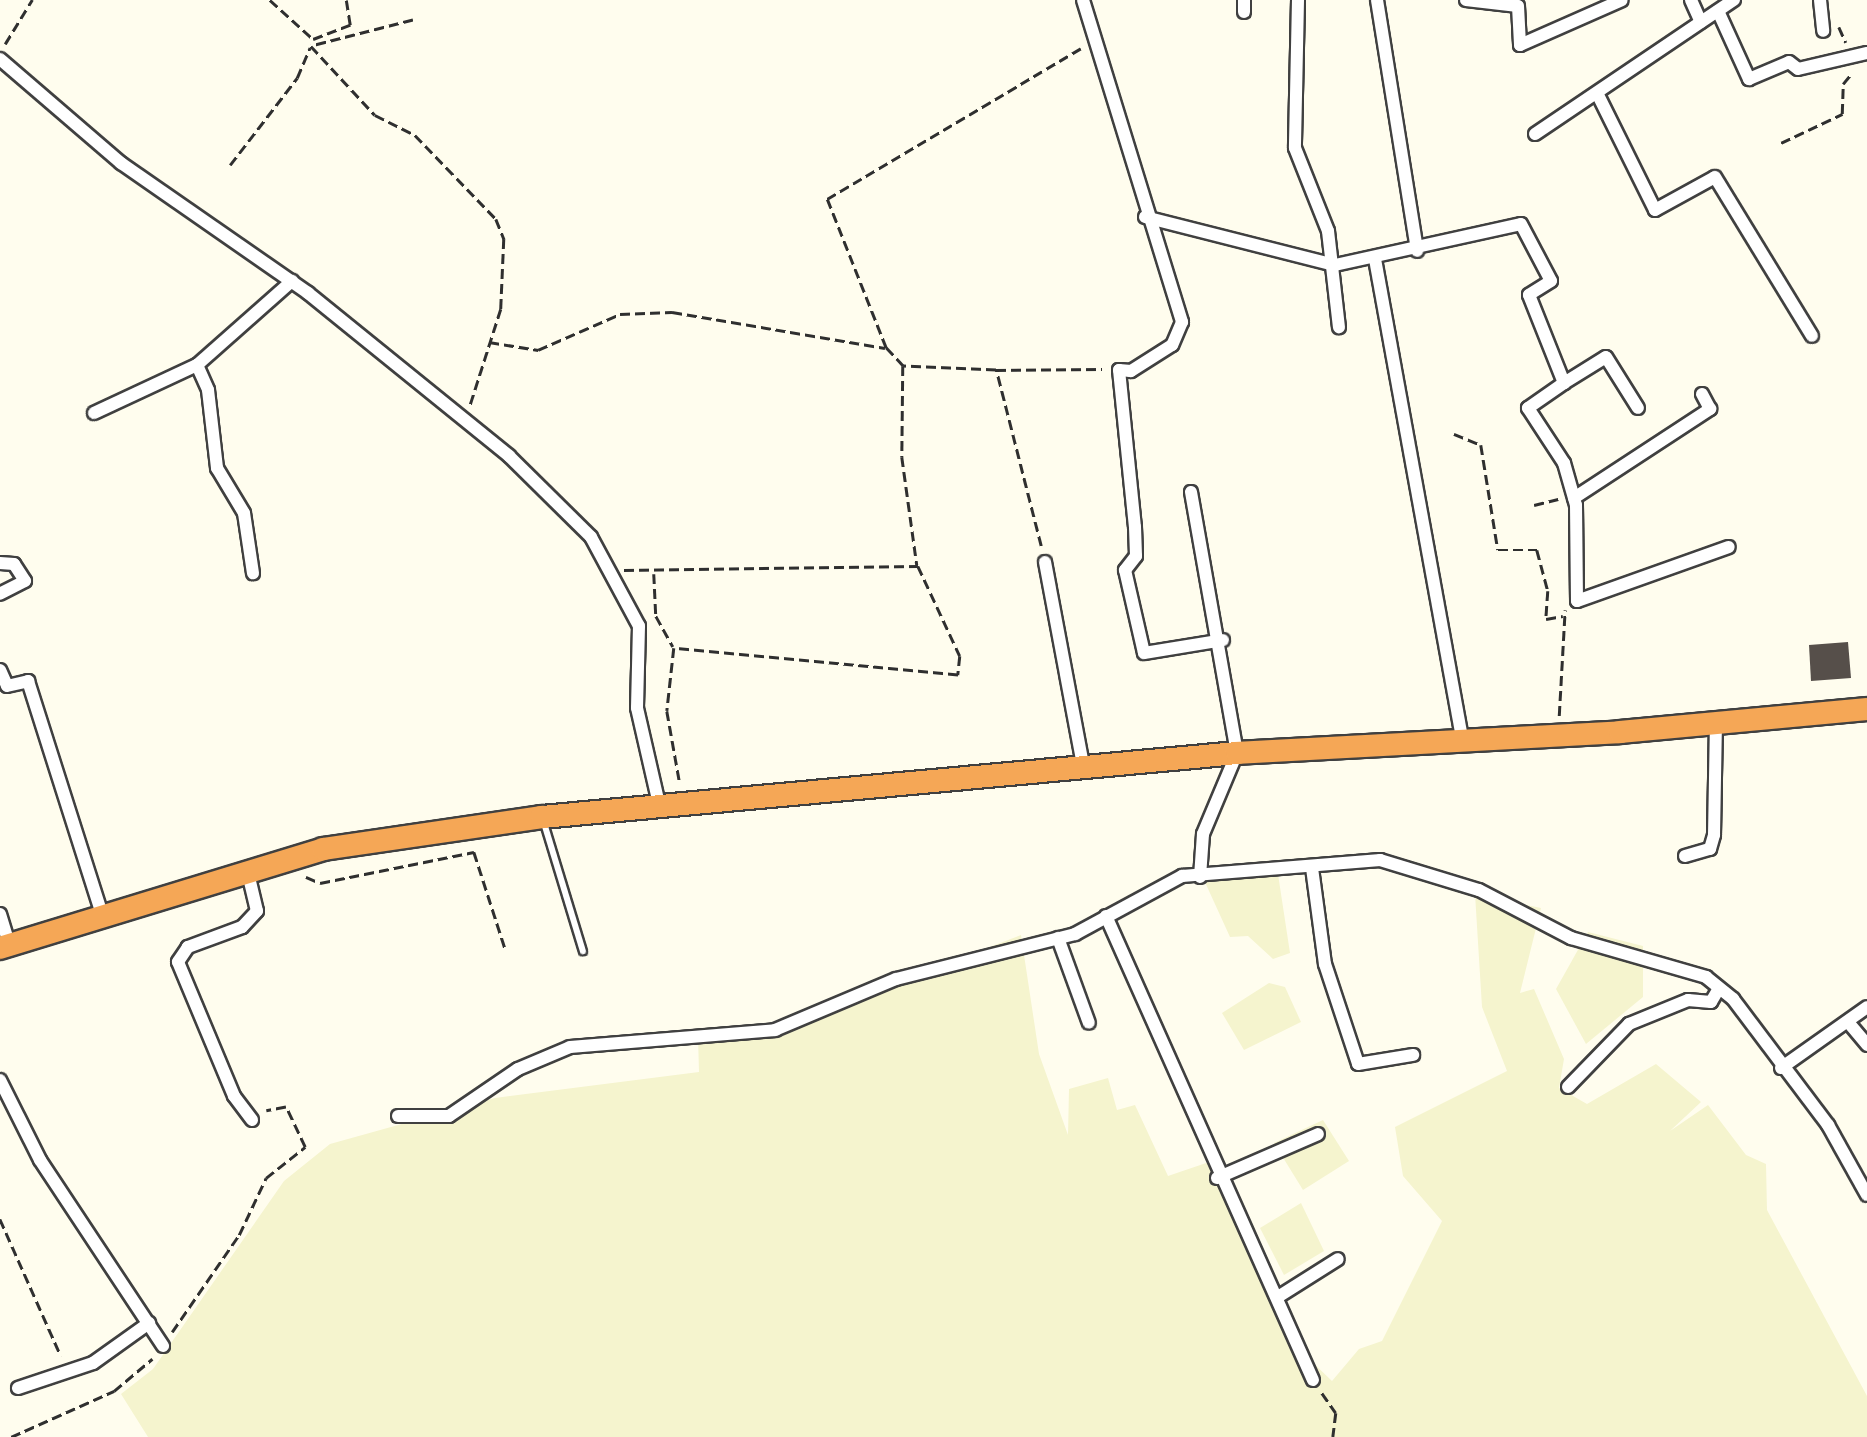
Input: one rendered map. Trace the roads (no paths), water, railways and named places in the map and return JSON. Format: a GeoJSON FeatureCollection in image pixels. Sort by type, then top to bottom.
{"type":"FeatureCollection","features":[{"type":"Feature","properties":{"kind":"highway"},"geometry":{"type":"LineString","coordinates":[[5,946],[247,869],[323,850],[542,817],[1237,753],[1558,736],[1867,709]]}},
{"type":"Feature","properties":{"kind":"street"},"geometry":{"type":"LineString","coordinates":[[1083,0],[1182,332],[1131,371],[1118,370],[1135,527],[1136,556],[1125,570],[1144,653],[1223,640]]}},
{"type":"Feature","properties":{"kind":"street"},"geometry":{"type":"LineString","coordinates":[[1298,0],[1295,148],[1335,265],[1339,327]]}},
{"type":"Feature","properties":{"kind":"street"},"geometry":{"type":"LineString","coordinates":[[1377,0],[1417,251]]}},
{"type":"Feature","properties":{"kind":"street"},"geometry":{"type":"LineString","coordinates":[[1466,0],[1520,3],[1520,45],[1622,0]]}},
{"type":"Feature","properties":{"kind":"street"},"geometry":{"type":"LineString","coordinates":[[1691,0],[1700,22]]}},
{"type":"Feature","properties":{"kind":"street"},"geometry":{"type":"LineString","coordinates":[[1535,134],[1599,97],[1734,0]]}},
{"type":"Feature","properties":{"kind":"street"},"geometry":{"type":"LineString","coordinates":[[1820,0],[1823,30]]}},
{"type":"Feature","properties":{"kind":"street"},"geometry":{"type":"LineString","coordinates":[[1718,11],[1749,79],[1789,62],[1798,69],[1850,53],[1867,53]]}},
{"type":"Feature","properties":{"kind":"street"},"geometry":{"type":"LineString","coordinates":[[0,60],[122,162],[292,281],[552,496],[613,569],[638,626],[637,708],[658,804]]}},
{"type":"Feature","properties":{"kind":"street"},"geometry":{"type":"LineString","coordinates":[[1599,97],[1655,210],[1715,177],[1812,336]]}},
{"type":"Feature","properties":{"kind":"street"},"geometry":{"type":"LineString","coordinates":[[1146,218],[1335,265],[1417,251],[1520,224],[1551,281],[1529,295],[1564,383]]}},
{"type":"Feature","properties":{"kind":"street"},"geometry":{"type":"LineString","coordinates":[[1375,259],[1463,741]]}},
{"type":"Feature","properties":{"kind":"street"},"geometry":{"type":"LineString","coordinates":[[94,413],[198,365],[292,281]]}},
{"type":"Feature","properties":{"kind":"street"},"geometry":{"type":"LineString","coordinates":[[1638,408],[1606,357],[1528,408],[1564,463],[1574,498],[1577,601],[1729,548]]}},
{"type":"Feature","properties":{"kind":"street"},"geometry":{"type":"LineString","coordinates":[[198,365],[208,390],[217,468],[244,512],[253,573]]}},
{"type":"Feature","properties":{"kind":"street"},"geometry":{"type":"LineString","coordinates":[[1574,498],[1710,409],[1702,394]]}},
{"type":"Feature","properties":{"kind":"street"},"geometry":{"type":"LineString","coordinates":[[1192,492],[1223,640],[1237,753],[1204,834],[1200,877]]}},
{"type":"Feature","properties":{"kind":"street"},"geometry":{"type":"LineString","coordinates":[[1045,562],[1082,766]]}},
{"type":"Feature","properties":{"kind":"street"},"geometry":{"type":"LineString","coordinates":[[0,563],[14,564],[25,582],[0,594]]}},
{"type":"Feature","properties":{"kind":"street"},"geometry":{"type":"LineString","coordinates":[[1,675],[6,686],[28,680],[102,914]]}},
{"type":"Feature","properties":{"kind":"street"},"geometry":{"type":"LineString","coordinates":[[1685,856],[1710,849],[1714,835],[1716,724]]}},
{"type":"Feature","properties":{"kind":"street"},"geometry":{"type":"LineString","coordinates":[[398,1116],[450,1116],[518,1069],[570,1047],[641,1036],[758,1035],[896,979],[1058,938],[1182,876],[1380,860],[1418,866],[1571,938],[1719,988],[1828,1125],[1867,1195]]}},
{"type":"Feature","properties":{"kind":"street"},"geometry":{"type":"LineString","coordinates":[[1312,868],[1325,964],[1358,1064],[1413,1055]]}},
{"type":"Feature","properties":{"kind":"street"},"geometry":{"type":"LineString","coordinates":[[247,869],[256,910],[242,927],[188,947],[178,962],[234,1096],[252,1120]]}},
{"type":"Feature","properties":{"kind":"street"},"geometry":{"type":"LineString","coordinates":[[0,914],[5,946]]}},
{"type":"Feature","properties":{"kind":"street"},"geometry":{"type":"LineString","coordinates":[[1106,916],[1217,1178],[1282,1295],[1313,1380]]}},
{"type":"Feature","properties":{"kind":"street"},"geometry":{"type":"LineString","coordinates":[[1058,938],[1089,1024]]}},
{"type":"Feature","properties":{"kind":"street"},"geometry":{"type":"LineString","coordinates":[[1568,1087],[1630,1024],[1688,1000],[1711,1002],[1719,988]]}},
{"type":"Feature","properties":{"kind":"street"},"geometry":{"type":"LineString","coordinates":[[1780,1068],[1867,1007]]}},
{"type":"Feature","properties":{"kind":"street"},"geometry":{"type":"LineString","coordinates":[[1848,1022],[1867,1045]]}},
{"type":"Feature","properties":{"kind":"street"},"geometry":{"type":"LineString","coordinates":[[0,1080],[5,1104],[163,1346]]}},
{"type":"Feature","properties":{"kind":"street"},"geometry":{"type":"LineString","coordinates":[[1217,1178],[1318,1134]]}},
{"type":"Feature","properties":{"kind":"street"},"geometry":{"type":"LineString","coordinates":[[1282,1295],[1338,1258]]}},
{"type":"Feature","properties":{"kind":"street"},"geometry":{"type":"LineString","coordinates":[[18,1388],[68,1371],[149,1323]]}},
{"type":"Feature","properties":{"kind":"lane"},"geometry":{"type":"LineString","coordinates":[[542,817],[582,951]]}}]}
